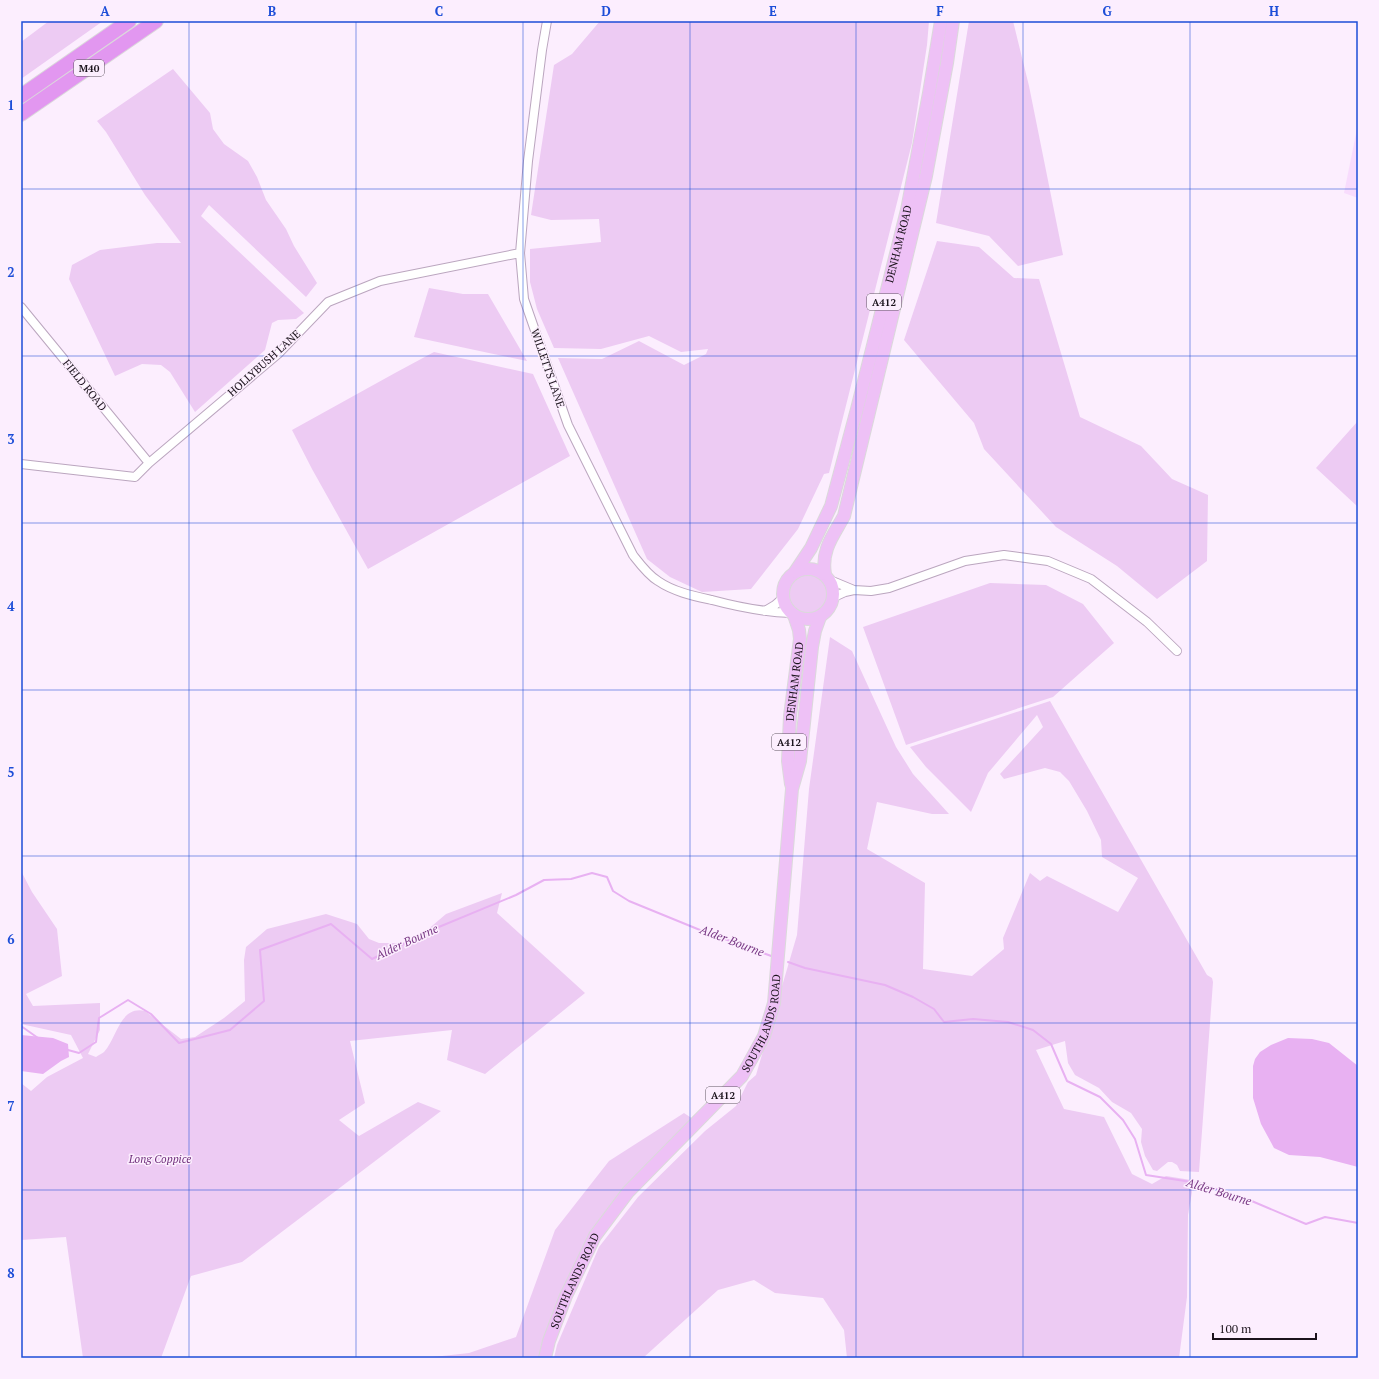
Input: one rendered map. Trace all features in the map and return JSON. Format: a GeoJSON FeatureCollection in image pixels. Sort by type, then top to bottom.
{"type":"FeatureCollection","features":[{"type":"Feature","properties":{"kind":"highway","name":"M40"},"geometry":{"type":"LineString","coordinates":[[21,96],[129,21]]}},
{"type":"Feature","properties":{"kind":"highway","name":"M40"},"geometry":{"type":"LineString","coordinates":[[21,114],[156,21]]}},
{"type":"Feature","properties":{"kind":"main road","name":"DENHAM ROAD"},"geometry":{"type":"LineString","coordinates":[[795,572],[811,548],[831,506],[853,424],[907,210],[941,21]]}},
{"type":"Feature","properties":{"kind":"main road","name":"DENHAM ROAD"},"geometry":{"type":"LineString","coordinates":[[827,577],[823,564],[824,554],[844,516],[926,176],[948,63],[953,21]]}},
{"type":"Feature","properties":{"kind":"main road"},"geometry":{"type":"LineString","coordinates":[[802,569],[818,570],[827,577],[833,588],[834,597],[831,607],[820,617],[807,620],[792,614],[786,606],[783,598],[783,591],[789,577],[795,572],[802,569]]}},
{"type":"Feature","properties":{"kind":"main road","name":"DENHAM ROAD"},"geometry":{"type":"LineString","coordinates":[[792,614],[799,630],[800,639],[790,716],[788,761],[792,789]]}},
{"type":"Feature","properties":{"kind":"main road","name":"DENHAM ROAD"},"geometry":{"type":"LineString","coordinates":[[792,789],[800,760],[814,639],[820,617]]}},
{"type":"Feature","properties":{"kind":"main road","name":"SOUTHLANDS ROAD"},"geometry":{"type":"LineString","coordinates":[[545,1358],[549,1341],[566,1296],[595,1236],[628,1192],[742,1076],[764,1036],[774,1003],[792,789]]}},
{"type":"Feature","properties":{"kind":"street","name":"WILLETTS LANE"},"geometry":{"type":"LineString","coordinates":[[547,21],[528,161],[520,253],[524,299],[568,425],[633,555],[651,576],[668,587],[695,596],[745,608],[792,614]]}},
{"type":"Feature","properties":{"kind":"street","name":"HOLLYBUSH LANE"},"geometry":{"type":"LineString","coordinates":[[21,464],[135,477],[278,354],[328,302],[380,281],[520,253]]}},
{"type":"Feature","properties":{"kind":"street","name":"FIELD ROAD"},"geometry":{"type":"LineString","coordinates":[[21,307],[150,463]]}},
{"type":"Feature","properties":{"kind":"street"},"geometry":{"type":"LineString","coordinates":[[834,597],[839,593],[854,590],[871,591],[889,588],[964,562],[1004,555],[1048,561],[1090,579],[1138,615],[1177,651]]}},
{"type":"Feature","properties":{"kind":"street"},"geometry":{"type":"LineString","coordinates":[[827,577],[854,590]]}},
{"type":"Feature","properties":{"kind":"street"},"geometry":{"type":"LineString","coordinates":[[765,611],[783,598]]}},
{"type":"Feature","properties":{"kind":"shaded area"},"geometry":{"type":"Polygon","coordinates":[[[1358,124],[1358,198],[1344,193],[1358,124]]]}},
{"type":"Feature","properties":{"kind":"shaded area"},"geometry":{"type":"Polygon","coordinates":[[[21,1035],[53,1038],[68,1044],[69,1057],[43,1074],[21,1071],[21,1035]]]}},
{"type":"Feature","properties":{"kind":"shaded area"},"geometry":{"type":"Polygon","coordinates":[[[1288,1038],[1312,1039],[1329,1043],[1358,1066],[1358,1167],[1320,1157],[1289,1155],[1274,1148],[1261,1124],[1253,1098],[1253,1066],[1255,1059],[1260,1052],[1271,1045],[1288,1038]]]}},
{"type":"Feature","properties":{"kind":"green space"},"geometry":{"type":"Polygon","coordinates":[[[49,21],[103,21],[21,79],[21,42],[49,21]]]}},
{"type":"Feature","properties":{"kind":"green space"},"geometry":{"type":"Polygon","coordinates":[[[600,21],[929,21],[927,45],[912,143],[829,473],[824,474],[798,529],[751,589],[702,592],[670,577],[647,559],[558,358],[602,359],[639,341],[684,365],[706,354],[708,349],[681,352],[649,336],[601,349],[554,348],[537,309],[530,282],[530,249],[601,242],[599,219],[551,220],[531,215],[554,65],[572,54],[600,21]]]}},
{"type":"Feature","properties":{"kind":"green space"},"geometry":{"type":"Polygon","coordinates":[[[969,21],[1013,21],[1029,86],[1063,255],[1018,266],[989,236],[936,223],[969,21]]]}},
{"type":"Feature","properties":{"kind":"green space"},"geometry":{"type":"Polygon","coordinates":[[[173,69],[210,113],[213,129],[224,144],[248,161],[257,177],[266,200],[286,229],[294,246],[317,283],[306,297],[209,205],[201,216],[304,313],[296,319],[278,320],[272,323],[265,350],[195,412],[170,372],[161,365],[142,364],[115,376],[69,279],[72,265],[100,250],[157,243],[181,243],[145,195],[106,132],[97,121],[173,69]]]}},
{"type":"Feature","properties":{"kind":"green space"},"geometry":{"type":"Polygon","coordinates":[[[937,241],[979,247],[1014,278],[1039,279],[1080,417],[1141,446],[1172,479],[1208,495],[1207,561],[1157,599],[1117,566],[1056,527],[984,449],[974,423],[904,340],[937,241]]]}},
{"type":"Feature","properties":{"kind":"green space"},"geometry":{"type":"Polygon","coordinates":[[[429,288],[463,294],[488,294],[527,361],[414,337],[429,288]]]}},
{"type":"Feature","properties":{"kind":"green space"},"geometry":{"type":"Polygon","coordinates":[[[434,352],[533,374],[570,456],[368,569],[292,430],[434,352]]]}},
{"type":"Feature","properties":{"kind":"green space"},"geometry":{"type":"Polygon","coordinates":[[[1358,421],[1358,507],[1316,468],[1358,421]]]}},
{"type":"Feature","properties":{"kind":"green space"},"geometry":{"type":"Polygon","coordinates":[[[813,574],[820,577],[826,583],[829,594],[828,602],[820,611],[813,614],[805,614],[798,611],[790,602],[789,590],[792,583],[801,575],[813,574]]]}},
{"type":"Feature","properties":{"kind":"green space"},"geometry":{"type":"Polygon","coordinates":[[[990,583],[1046,585],[1083,604],[1114,643],[1053,697],[906,745],[863,627],[990,583]]]}},
{"type":"Feature","properties":{"kind":"green space"},"geometry":{"type":"Polygon","coordinates":[[[830,637],[852,651],[896,747],[913,774],[949,814],[932,814],[877,802],[867,849],[925,883],[923,969],[972,976],[1004,949],[1003,938],[1030,873],[1040,881],[1047,876],[1118,912],[1138,878],[1102,857],[1101,840],[1087,811],[1069,781],[1060,772],[1045,768],[1004,779],[1000,774],[1043,727],[1037,715],[988,773],[971,812],[926,767],[910,747],[1050,701],[1207,975],[1212,978],[1213,982],[1199,1172],[1180,1171],[1177,1165],[1172,1162],[1168,1162],[1157,1171],[1153,1170],[1145,1156],[1141,1142],[1142,1129],[1131,1113],[1112,1102],[1099,1088],[1075,1075],[1068,1063],[1065,1041],[1036,1050],[1064,1109],[1104,1117],[1132,1174],[1152,1184],[1166,1176],[1191,1180],[1192,1192],[1188,1215],[1187,1297],[1179,1358],[847,1358],[844,1330],[823,1298],[775,1293],[754,1280],[718,1290],[643,1358],[554,1358],[557,1345],[599,1247],[638,1197],[705,1131],[736,1106],[748,1082],[756,1075],[797,935],[809,789],[830,637]]]}},
{"type":"Feature","properties":{"kind":"green space","name":"Long Coppice"},"geometry":{"type":"Polygon","coordinates":[[[21,871],[32,892],[57,929],[62,976],[26,994],[33,1006],[100,1003],[100,1030],[88,1054],[96,1057],[104,1052],[124,1018],[137,1010],[145,1011],[181,1039],[195,1037],[224,1018],[245,1001],[244,960],[246,947],[267,929],[326,914],[357,924],[369,939],[379,943],[412,943],[446,914],[502,893],[497,913],[585,993],[485,1074],[447,1060],[452,1030],[350,1041],[365,1103],[339,1120],[359,1136],[418,1102],[441,1111],[242,1262],[191,1276],[161,1358],[83,1358],[66,1237],[21,1240],[21,1083],[31,1091],[47,1077],[83,1058],[71,1035],[21,1024],[21,871]]]}},
{"type":"Feature","properties":{"kind":"green space"},"geometry":{"type":"Polygon","coordinates":[[[684,1113],[693,1119],[593,1230],[584,1245],[557,1309],[540,1358],[424,1358],[469,1353],[516,1337],[555,1230],[609,1161],[684,1113]]]}},
{"type":"Feature","properties":{"kind":"waterway","name":"Alder Bourne"},"geometry":{"type":"LineString","coordinates":[[68,1050],[79,1053],[96,1042],[99,1018],[128,1000],[151,1014],[179,1043],[230,1030],[264,1001],[260,950],[331,924],[372,959],[434,929],[516,895],[544,880],[571,879],[592,873],[607,877],[613,891],[629,901],[700,930],[774,957]]}},
{"type":"Feature","properties":{"kind":"waterway","name":"Alder Bourne"},"geometry":{"type":"LineString","coordinates":[[788,962],[805,968],[885,985],[913,997],[934,1009],[944,1022],[973,1019],[1008,1022],[1033,1030],[1051,1044],[1067,1081],[1100,1097],[1123,1120],[1135,1139],[1146,1175],[1198,1183],[1247,1199],[1306,1224],[1325,1217],[1358,1223]]}},
{"type":"Feature","properties":{"kind":"waterway","name":"Alder Bourne"},"geometry":{"type":"LineString","coordinates":[[21,1026],[38,1038]]}}]}
